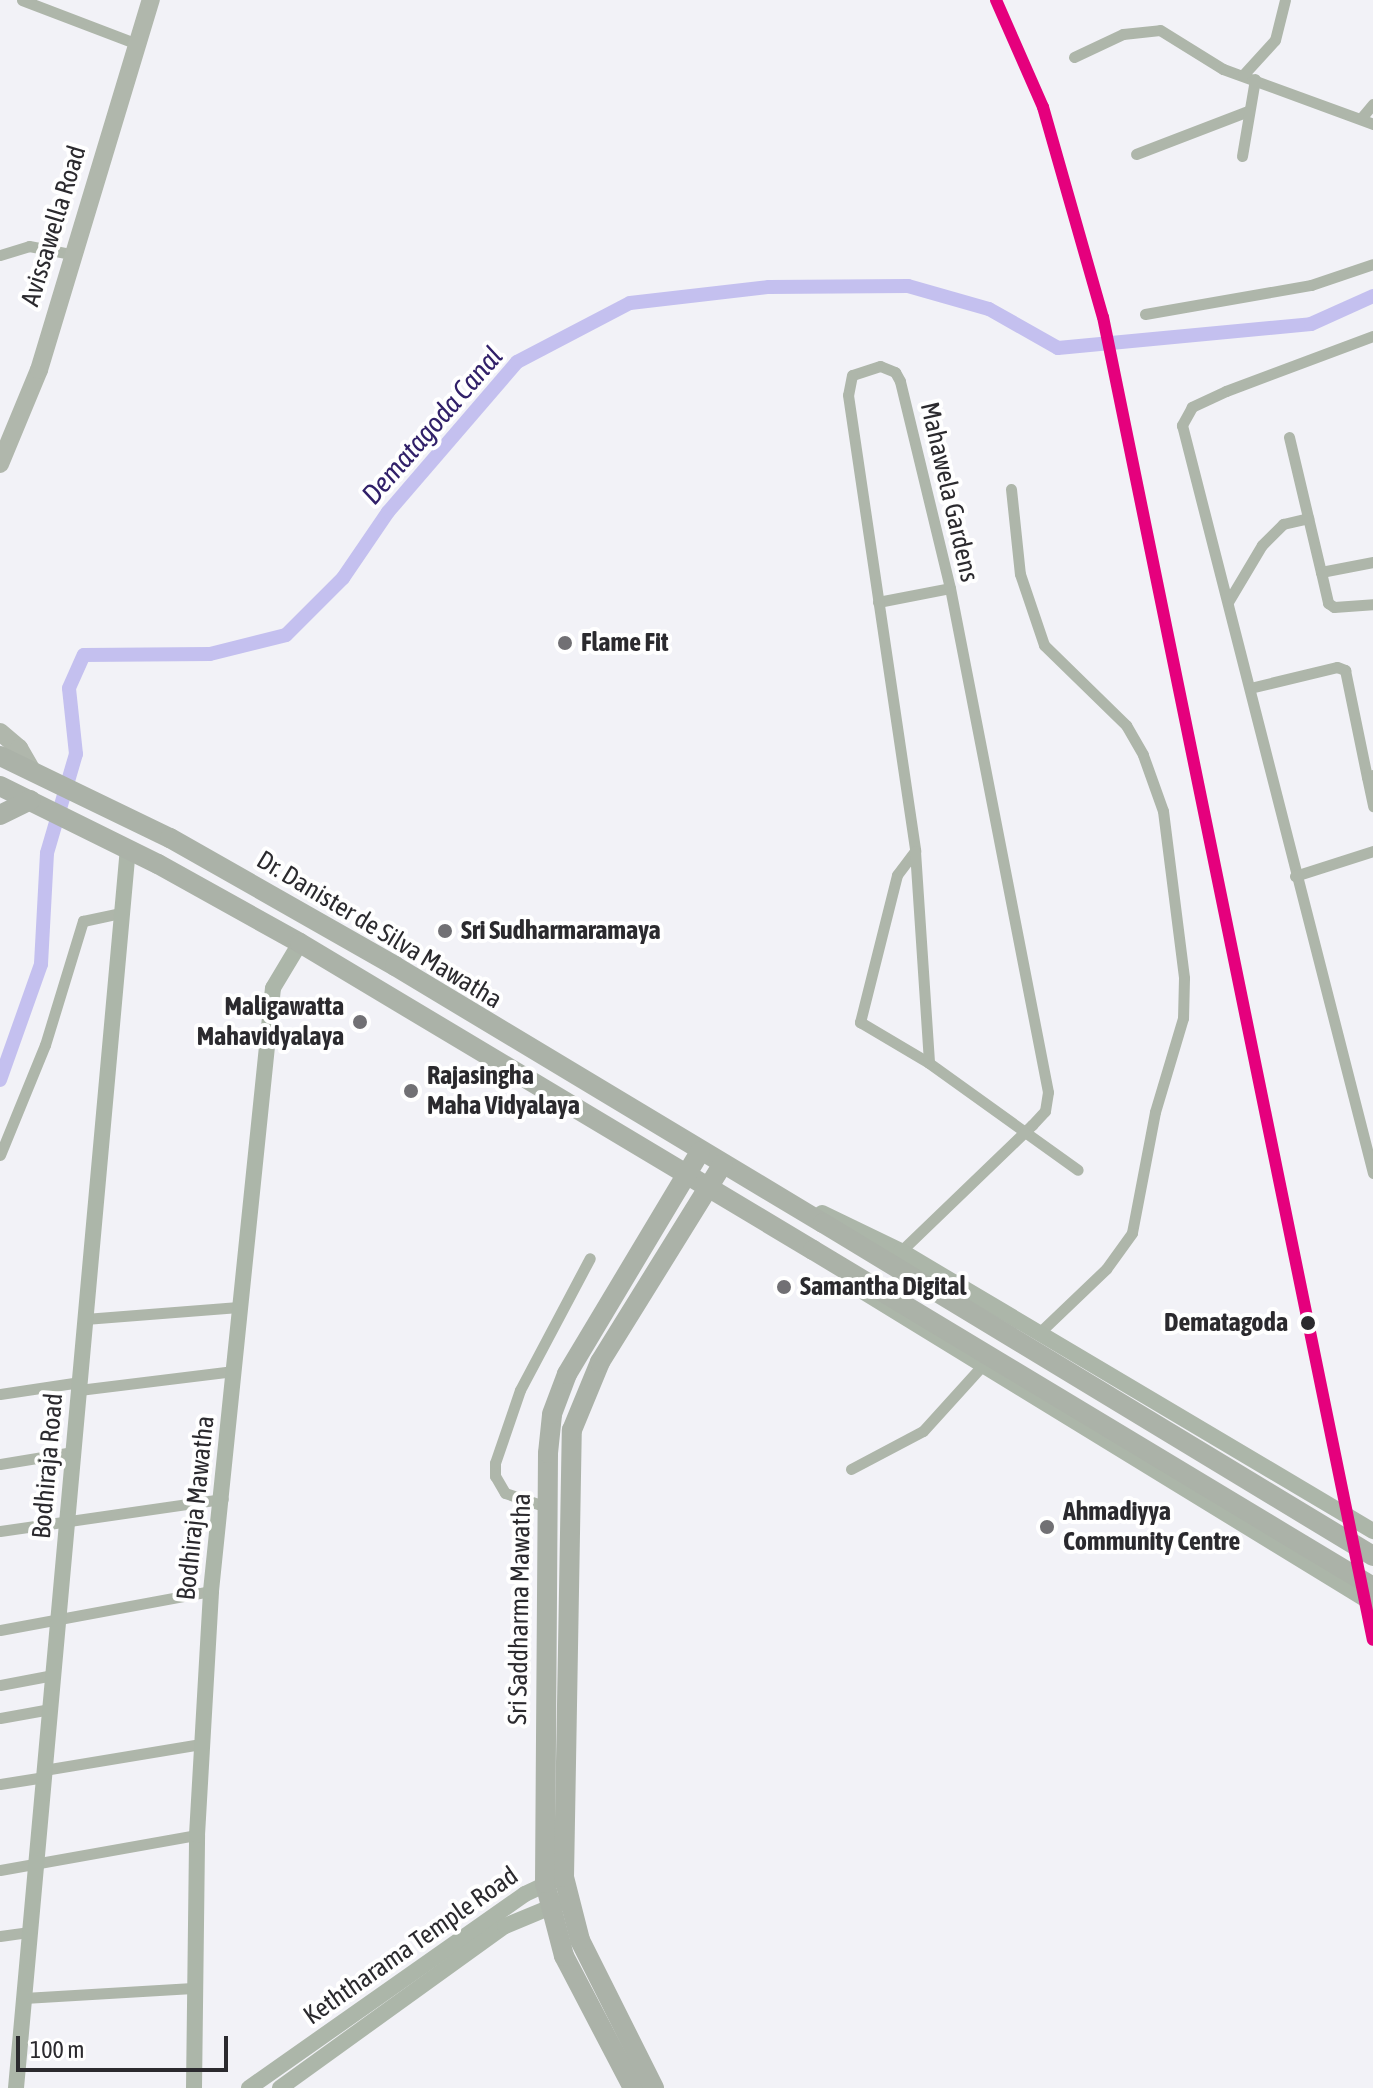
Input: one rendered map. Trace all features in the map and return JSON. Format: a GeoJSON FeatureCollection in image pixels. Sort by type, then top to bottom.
{"type":"FeatureCollection","features":[{"type":"Feature","properties":{"kind":"highway","name":"Dr. Danister de Silva Mawatha"},"geometry":{"type":"LineString","coordinates":[[0,756],[99,803],[395,966],[1373,1556]]}},
{"type":"Feature","properties":{"kind":"highway","name":"Dr. Danister de Silva Mawatha"},"geometry":{"type":"LineString","coordinates":[[0,786],[128,848],[300,943],[1373,1587]]}},
{"type":"Feature","properties":{"kind":"highway"},"geometry":{"type":"LineString","coordinates":[[0,815],[34,801]]}},
{"type":"Feature","properties":{"kind":"highway","name":"Sri Saddharma Mawatha"},"geometry":{"type":"LineString","coordinates":[[633,2088],[564,1956],[554,1880],[547,1507],[549,1440],[558,1394],[700,1152]]}},
{"type":"Feature","properties":{"kind":"highway","name":"Sri Saddharma Mawatha"},"geometry":{"type":"LineString","coordinates":[[554,1880],[574,1419],[613,1340],[723,1164]]}},
{"type":"Feature","properties":{"kind":"highway","name":"Sri Saddharma Mawatha"},"geometry":{"type":"LineString","coordinates":[[558,1903],[654,2088]]}},
{"type":"Feature","properties":{"kind":"main road","name":"Avissawella Road"},"geometry":{"type":"LineString","coordinates":[[0,464],[39,370],[71,254],[151,0]]}},
{"type":"Feature","properties":{"kind":"main road"},"geometry":{"type":"LineString","coordinates":[[0,732],[19,748],[39,775]]}},
{"type":"Feature","properties":{"kind":"street"},"geometry":{"type":"LineString","coordinates":[[22,0],[137,44]]}},
{"type":"Feature","properties":{"kind":"street"},"geometry":{"type":"LineString","coordinates":[[1242,156],[1249,77],[1275,40],[1285,0]]}},
{"type":"Feature","properties":{"kind":"street"},"geometry":{"type":"LineString","coordinates":[[1074,57],[1123,34],[1160,30],[1223,69],[1368,120],[1373,104]]}},
{"type":"Feature","properties":{"kind":"street"},"geometry":{"type":"LineString","coordinates":[[1136,154],[1248,111]]}},
{"type":"Feature","properties":{"kind":"street"},"geometry":{"type":"LineString","coordinates":[[0,255],[29,246],[71,254]]}},
{"type":"Feature","properties":{"kind":"street"},"geometry":{"type":"LineString","coordinates":[[1145,314],[1311,285],[1373,264]]}},
{"type":"Feature","properties":{"kind":"street"},"geometry":{"type":"LineString","coordinates":[[1373,336],[1226,391],[1184,413],[1182,425],[1295,876],[1368,1136],[1373,1173]]}},
{"type":"Feature","properties":{"kind":"street","name":"Mahawela Gardens"},"geometry":{"type":"LineString","coordinates":[[901,1251],[1045,1111],[1048,1092],[950,588],[900,381],[895,372],[880,366],[852,375],[848,395],[915,851],[929,1063]]}},
{"type":"Feature","properties":{"kind":"street"},"geometry":{"type":"LineString","coordinates":[[1289,437],[1328,603],[1334,607],[1373,604]]}},
{"type":"Feature","properties":{"kind":"street"},"geometry":{"type":"LineString","coordinates":[[1011,489],[1020,574],[1044,645],[1126,725],[1143,755],[1163,811],[1177,906],[1183,1018],[1149,1145],[1132,1233],[1106,1269],[1039,1333]]}},
{"type":"Feature","properties":{"kind":"street"},"geometry":{"type":"LineString","coordinates":[[1228,602],[1262,545],[1283,524],[1308,518]]}},
{"type":"Feature","properties":{"kind":"street"},"geometry":{"type":"LineString","coordinates":[[1321,572],[1373,562]]}},
{"type":"Feature","properties":{"kind":"street"},"geometry":{"type":"LineString","coordinates":[[878,602],[950,588]]}},
{"type":"Feature","properties":{"kind":"street"},"geometry":{"type":"LineString","coordinates":[[1250,688],[1341,668],[1370,776],[1373,806]]}},
{"type":"Feature","properties":{"kind":"street","name":"Bodhiraja Road"},"geometry":{"type":"LineString","coordinates":[[16,2088],[128,848]]}},
{"type":"Feature","properties":{"kind":"street"},"geometry":{"type":"LineString","coordinates":[[915,851],[897,875],[860,1022],[929,1063],[1078,1170]]}},
{"type":"Feature","properties":{"kind":"street"},"geometry":{"type":"LineString","coordinates":[[1295,876],[1373,851]]}},
{"type":"Feature","properties":{"kind":"street"},"geometry":{"type":"LineString","coordinates":[[0,1155],[45,1045],[83,921],[122,913]]}},
{"type":"Feature","properties":{"kind":"street","name":"Bodhiraja Mawatha"},"geometry":{"type":"LineString","coordinates":[[194,2088],[197,1835],[211,1591],[223,1499],[239,1307],[273,988],[300,943]]}},
{"type":"Feature","properties":{"kind":"street"},"geometry":{"type":"LineString","coordinates":[[744,1177],[901,1251],[1373,1531]]}},
{"type":"Feature","properties":{"kind":"street"},"geometry":{"type":"LineString","coordinates":[[738,1207],[982,1366],[1373,1604]]}},
{"type":"Feature","properties":{"kind":"street"},"geometry":{"type":"LineString","coordinates":[[547,1507],[505,1493],[495,1476],[495,1463],[520,1390],[590,1258]]}},
{"type":"Feature","properties":{"kind":"street"},"geometry":{"type":"LineString","coordinates":[[85,1319],[239,1307]]}},
{"type":"Feature","properties":{"kind":"street"},"geometry":{"type":"LineString","coordinates":[[851,1469],[923,1431],[982,1366]]}},
{"type":"Feature","properties":{"kind":"street"},"geometry":{"type":"LineString","coordinates":[[0,1394],[234,1371]]}},
{"type":"Feature","properties":{"kind":"street"},"geometry":{"type":"LineString","coordinates":[[1157,1475],[1188,1468],[1195,1444],[1193,1422]]}},
{"type":"Feature","properties":{"kind":"street"},"geometry":{"type":"LineString","coordinates":[[0,1464],[73,1452]]}},
{"type":"Feature","properties":{"kind":"street"},"geometry":{"type":"LineString","coordinates":[[0,1531],[67,1524],[223,1499]]}},
{"type":"Feature","properties":{"kind":"street"},"geometry":{"type":"LineString","coordinates":[[0,1630],[211,1591]]}},
{"type":"Feature","properties":{"kind":"street"},"geometry":{"type":"LineString","coordinates":[[0,1685],[53,1675]]}},
{"type":"Feature","properties":{"kind":"street"},"geometry":{"type":"LineString","coordinates":[[0,1718],[50,1709]]}},
{"type":"Feature","properties":{"kind":"street"},"geometry":{"type":"LineString","coordinates":[[0,1784],[201,1744]]}},
{"type":"Feature","properties":{"kind":"street"},"geometry":{"type":"LineString","coordinates":[[0,1870],[197,1835]]}},
{"type":"Feature","properties":{"kind":"street","name":"Keththarama Temple Road"},"geometry":{"type":"LineString","coordinates":[[249,2088],[301,2062],[554,1880]]}},
{"type":"Feature","properties":{"kind":"street","name":"Keththarama Temple Road"},"geometry":{"type":"LineString","coordinates":[[420,1978],[505,1926],[558,1903]]}},
{"type":"Feature","properties":{"kind":"street"},"geometry":{"type":"LineString","coordinates":[[0,1936],[30,1932]]}},
{"type":"Feature","properties":{"kind":"street"},"geometry":{"type":"LineString","coordinates":[[24,1998],[193,1988]]}},
{"type":"Feature","properties":{"kind":"street","name":"Keththarama Temple Road"},"geometry":{"type":"LineString","coordinates":[[280,2088],[301,2062]]}},
{"type":"Feature","properties":{"kind":"waterway","name":"Dematagoda Canal"},"geometry":{"type":"LineString","coordinates":[[0,1080],[41,964],[47,853],[76,754],[69,688],[84,655],[210,654],[286,635],[343,578],[388,512],[517,362],[630,303],[769,287],[908,286],[989,309],[1058,348],[1311,324],[1373,296]]}},
{"type":"Feature","properties":{"kind":"transit line"},"geometry":{"type":"LineString","coordinates":[[996,0],[1043,107],[1103,317],[1373,1640]]}},
{"type":"Feature","properties":{"kind":"place","name":"Flame Fit"},"geometry":{"type":"Point","coordinates":[565,643]}},
{"type":"Feature","properties":{"kind":"place","name":"Sri Sudharmaramaya"},"geometry":{"type":"Point","coordinates":[445,931]}},
{"type":"Feature","properties":{"kind":"place","name":"Maligawatta Mahavidyalaya"},"geometry":{"type":"Point","coordinates":[360,1022]}},
{"type":"Feature","properties":{"kind":"place","name":"Rajasingha Maha Vidyalaya"},"geometry":{"type":"Point","coordinates":[411,1091]}},
{"type":"Feature","properties":{"kind":"place","name":"Samantha Digital"},"geometry":{"type":"Point","coordinates":[784,1287]}},
{"type":"Feature","properties":{"kind":"place","name":"Dematagoda"},"geometry":{"type":"Point","coordinates":[1308,1323]}},
{"type":"Feature","properties":{"kind":"place","name":"Ahmadiyya Community Centre"},"geometry":{"type":"Point","coordinates":[1047,1527]}}]}
